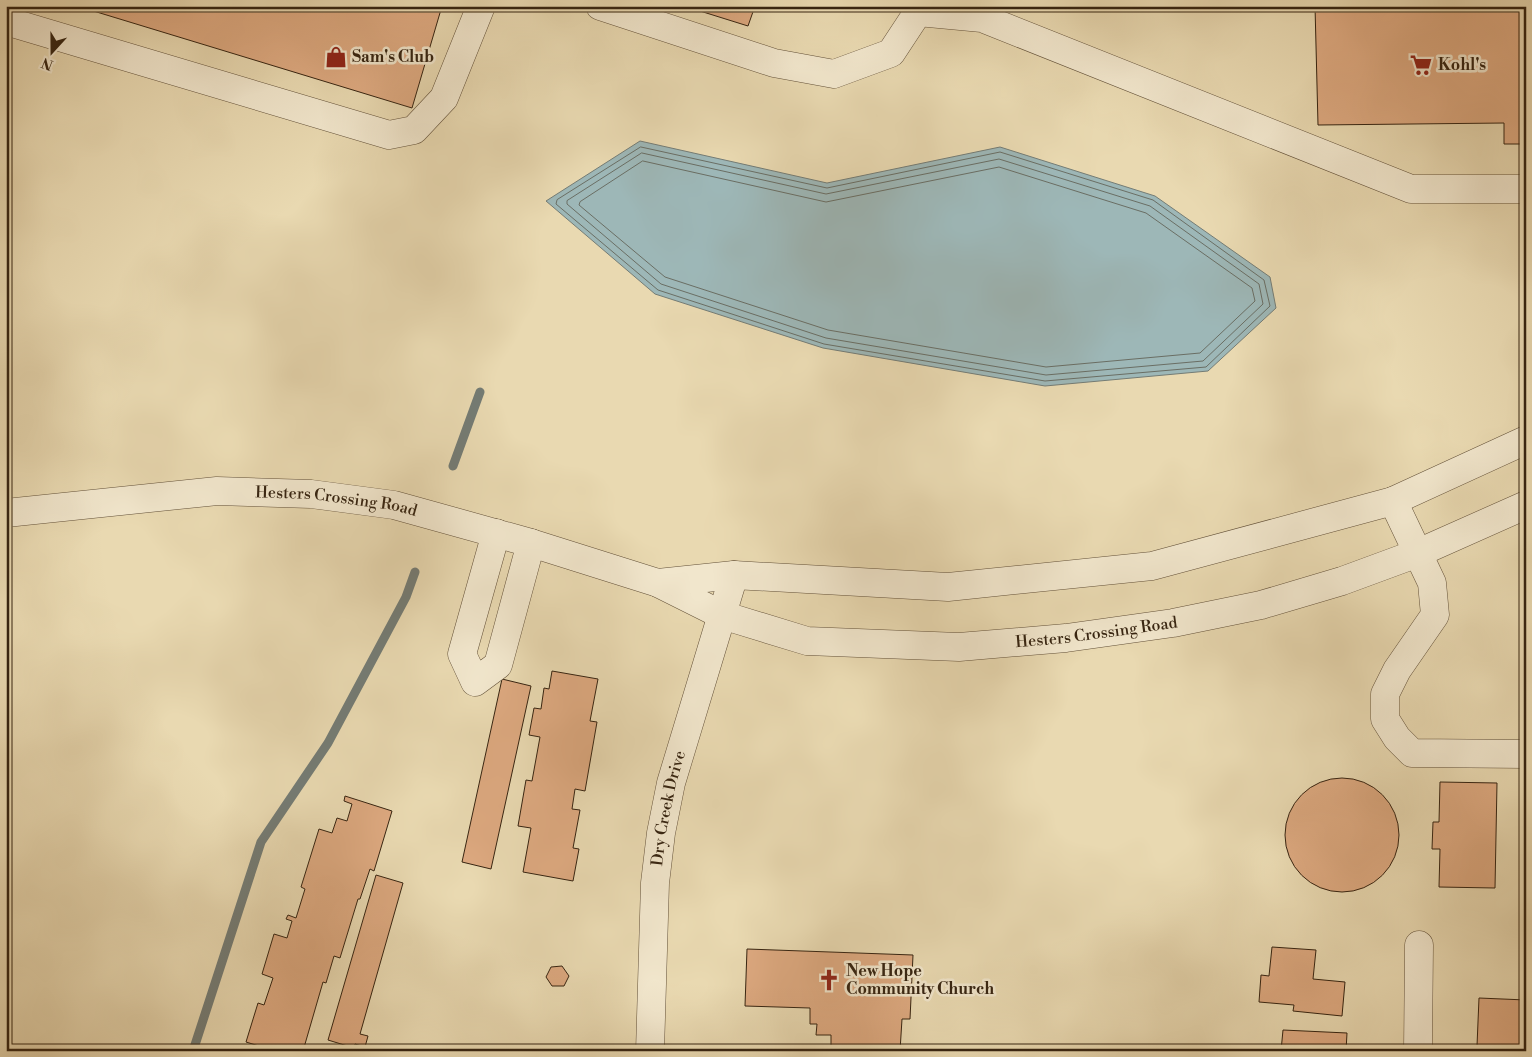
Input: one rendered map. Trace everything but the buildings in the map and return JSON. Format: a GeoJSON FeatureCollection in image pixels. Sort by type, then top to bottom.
{"type":"FeatureCollection","features":[{"type":"Feature","properties":{"kind":"street"},"geometry":{"type":"LineString","coordinates":[[6,21],[389,136],[414,130],[444,98],[481,6]]}},
{"type":"Feature","properties":{"kind":"street"},"geometry":{"type":"LineString","coordinates":[[600,6],[774,63],[834,74],[891,52],[918,9],[982,18],[1411,189],[1526,188]]}},
{"type":"Feature","properties":{"kind":"street","name":"Hesters Crossing Road"},"geometry":{"type":"LineString","coordinates":[[658,583],[734,574],[948,587],[1152,566],[1393,501],[1526,440]]}},
{"type":"Feature","properties":{"kind":"street","name":"Hesters Crossing Road"},"geometry":{"type":"LineString","coordinates":[[6,513],[217,491],[311,494],[394,505],[531,543],[658,583],[722,615],[806,641],[959,647],[1066,638],[1174,623],[1261,605],[1342,581],[1418,553],[1526,505]]}},
{"type":"Feature","properties":{"kind":"street"},"geometry":{"type":"LineString","coordinates":[[1393,501],[1432,583],[1435,615],[1398,670],[1385,694],[1385,719],[1397,738],[1412,753],[1526,754]]}},
{"type":"Feature","properties":{"kind":"street"},"geometry":{"type":"LineString","coordinates":[[496,534],[462,654],[475,682],[498,665],[531,543]]}},
{"type":"Feature","properties":{"kind":"street","name":"Dry Creek Drive"},"geometry":{"type":"LineString","coordinates":[[650,1051],[655,884],[661,833],[671,783],[734,574]]}},
{"type":"Feature","properties":{"kind":"street"},"geometry":{"type":"LineString","coordinates":[[1418,1051],[1419,945]]}},
{"type":"Feature","properties":{"kind":"water"},"geometry":{"type":"Polygon","coordinates":[[[640,141],[827,183],[1000,147],[1155,196],[1270,277],[1276,308],[1208,371],[1045,386],[823,348],[655,294],[546,201],[640,141]]]}},
{"type":"Feature","properties":{"kind":"waterway"},"geometry":{"type":"LineString","coordinates":[[453,466],[480,392]]}},
{"type":"Feature","properties":{"kind":"waterway"},"geometry":{"type":"LineString","coordinates":[[193,1051],[261,842],[328,743],[406,597],[415,572]]}},
{"type":"Feature","properties":{"kind":"place","name":"Sam's Club"},"geometry":{"type":"Point","coordinates":[336,57]}},
{"type":"Feature","properties":{"kind":"place","name":"Kohl's"},"geometry":{"type":"Point","coordinates":[1421,65]}},
{"type":"Feature","properties":{"kind":"place","name":"New Hope Community Church"},"geometry":{"type":"Point","coordinates":[829,980]}}]}
